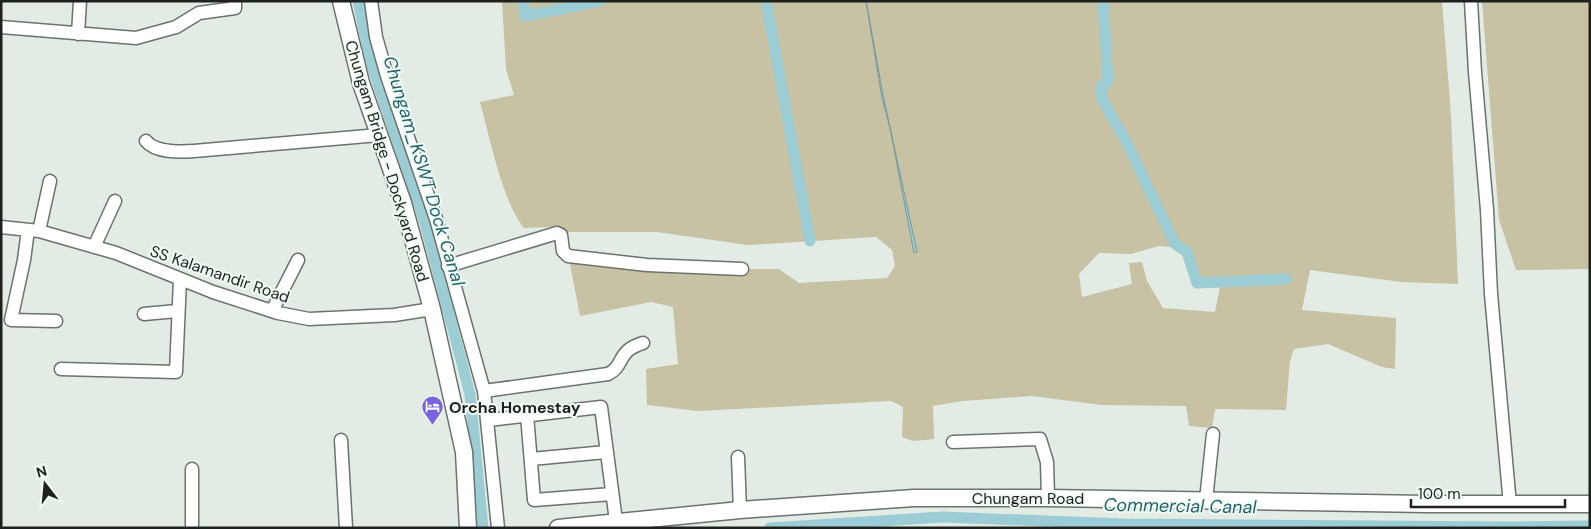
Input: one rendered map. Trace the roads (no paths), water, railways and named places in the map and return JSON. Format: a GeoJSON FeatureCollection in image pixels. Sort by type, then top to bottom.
{"type":"FeatureCollection","features":[{"type":"Feature","properties":{"kind":"main road","name":"Chungam Bridge - Dockyard Road"},"geometry":{"type":"LineString","coordinates":[[341,1],[361,83],[403,203],[432,309],[464,452],[468,528]]}},
{"type":"Feature","properties":{"kind":"main road","name":"Chungam Road"},"geometry":{"type":"LineString","coordinates":[[558,528],[740,510],[914,498],[1048,498],[1510,505],[1590,504]]}},
{"type":"Feature","properties":{"kind":"street"},"geometry":{"type":"LineString","coordinates":[[78,34],[80,1]]}},
{"type":"Feature","properties":{"kind":"street"},"geometry":{"type":"LineString","coordinates":[[1,27],[136,38],[176,27],[199,13],[235,8],[235,1]]}},
{"type":"Feature","properties":{"kind":"street"},"geometry":{"type":"LineString","coordinates":[[370,1],[376,37],[387,76],[436,219],[484,391],[489,420],[498,528]]}},
{"type":"Feature","properties":{"kind":"street"},"geometry":{"type":"LineString","coordinates":[[1471,1],[1475,72],[1488,210],[1492,304],[1510,505]]}},
{"type":"Feature","properties":{"kind":"street"},"geometry":{"type":"LineString","coordinates":[[146,141],[151,146],[164,150],[194,151],[379,135]]}},
{"type":"Feature","properties":{"kind":"street"},"geometry":{"type":"LineString","coordinates":[[50,181],[24,260],[11,320],[56,321]]}},
{"type":"Feature","properties":{"kind":"street"},"geometry":{"type":"LineString","coordinates":[[94,247],[115,201]]}},
{"type":"Feature","properties":{"kind":"street","name":"SS Kalamandir Road"},"geometry":{"type":"LineString","coordinates":[[1,227],[34,230],[94,247],[272,311],[309,319],[394,315],[432,309]]}},
{"type":"Feature","properties":{"kind":"street"},"geometry":{"type":"LineString","coordinates":[[448,266],[557,233],[561,235],[563,251],[568,256],[647,265],[742,269]]}},
{"type":"Feature","properties":{"kind":"street"},"geometry":{"type":"LineString","coordinates":[[272,311],[298,260]]}},
{"type":"Feature","properties":{"kind":"street"},"geometry":{"type":"LineString","coordinates":[[61,369],[176,372],[177,311],[180,279]]}},
{"type":"Feature","properties":{"kind":"street"},"geometry":{"type":"LineString","coordinates":[[144,314],[177,311]]}},
{"type":"Feature","properties":{"kind":"street"},"geometry":{"type":"LineString","coordinates":[[484,391],[608,374],[616,368],[626,350],[643,343]]}},
{"type":"Feature","properties":{"kind":"street"},"geometry":{"type":"LineString","coordinates":[[489,420],[600,407],[616,521]]}},
{"type":"Feature","properties":{"kind":"street"},"geometry":{"type":"LineString","coordinates":[[527,415],[534,500],[612,494]]}},
{"type":"Feature","properties":{"kind":"street"},"geometry":{"type":"LineString","coordinates":[[1206,500],[1213,434]]}},
{"type":"Feature","properties":{"kind":"street"},"geometry":{"type":"LineString","coordinates":[[953,442],[1040,439],[1047,462],[1048,498]]}},
{"type":"Feature","properties":{"kind":"street"},"geometry":{"type":"LineString","coordinates":[[341,440],[346,528]]}},
{"type":"Feature","properties":{"kind":"street"},"geometry":{"type":"LineString","coordinates":[[531,459],[606,452]]}},
{"type":"Feature","properties":{"kind":"street"},"geometry":{"type":"LineString","coordinates":[[738,457],[740,510]]}},
{"type":"Feature","properties":{"kind":"street"},"geometry":{"type":"LineString","coordinates":[[192,469],[192,528]]}},
{"type":"Feature","properties":{"kind":"water"},"geometry":{"type":"Polygon","coordinates":[[[866,1],[883,95],[917,252],[914,253],[890,128],[882,98],[866,1]]]}},
{"type":"Feature","properties":{"kind":"waterway","name":"Chungam_KSWT Dock Canal"},"geometry":{"type":"LineString","coordinates":[[358,1],[371,63],[425,223],[470,394],[483,528]]}},
{"type":"Feature","properties":{"kind":"waterway"},"geometry":{"type":"LineString","coordinates":[[523,1],[525,16],[600,1]]}},
{"type":"Feature","properties":{"kind":"waterway"},"geometry":{"type":"LineString","coordinates":[[766,1],[810,241]]}},
{"type":"Feature","properties":{"kind":"waterway"},"geometry":{"type":"LineString","coordinates":[[1103,1],[1108,81],[1101,87],[1102,99],[1127,143],[1175,244],[1187,252],[1197,283],[1286,279]]}},
{"type":"Feature","properties":{"kind":"waterway","name":"Commercial Canal"},"geometry":{"type":"LineString","coordinates":[[770,528],[943,517],[1124,524],[1590,526]]}},
{"type":"Feature","properties":{"kind":"place","name":"Orcha Homestay"},"geometry":{"type":"Point","coordinates":[433,426]}}]}
